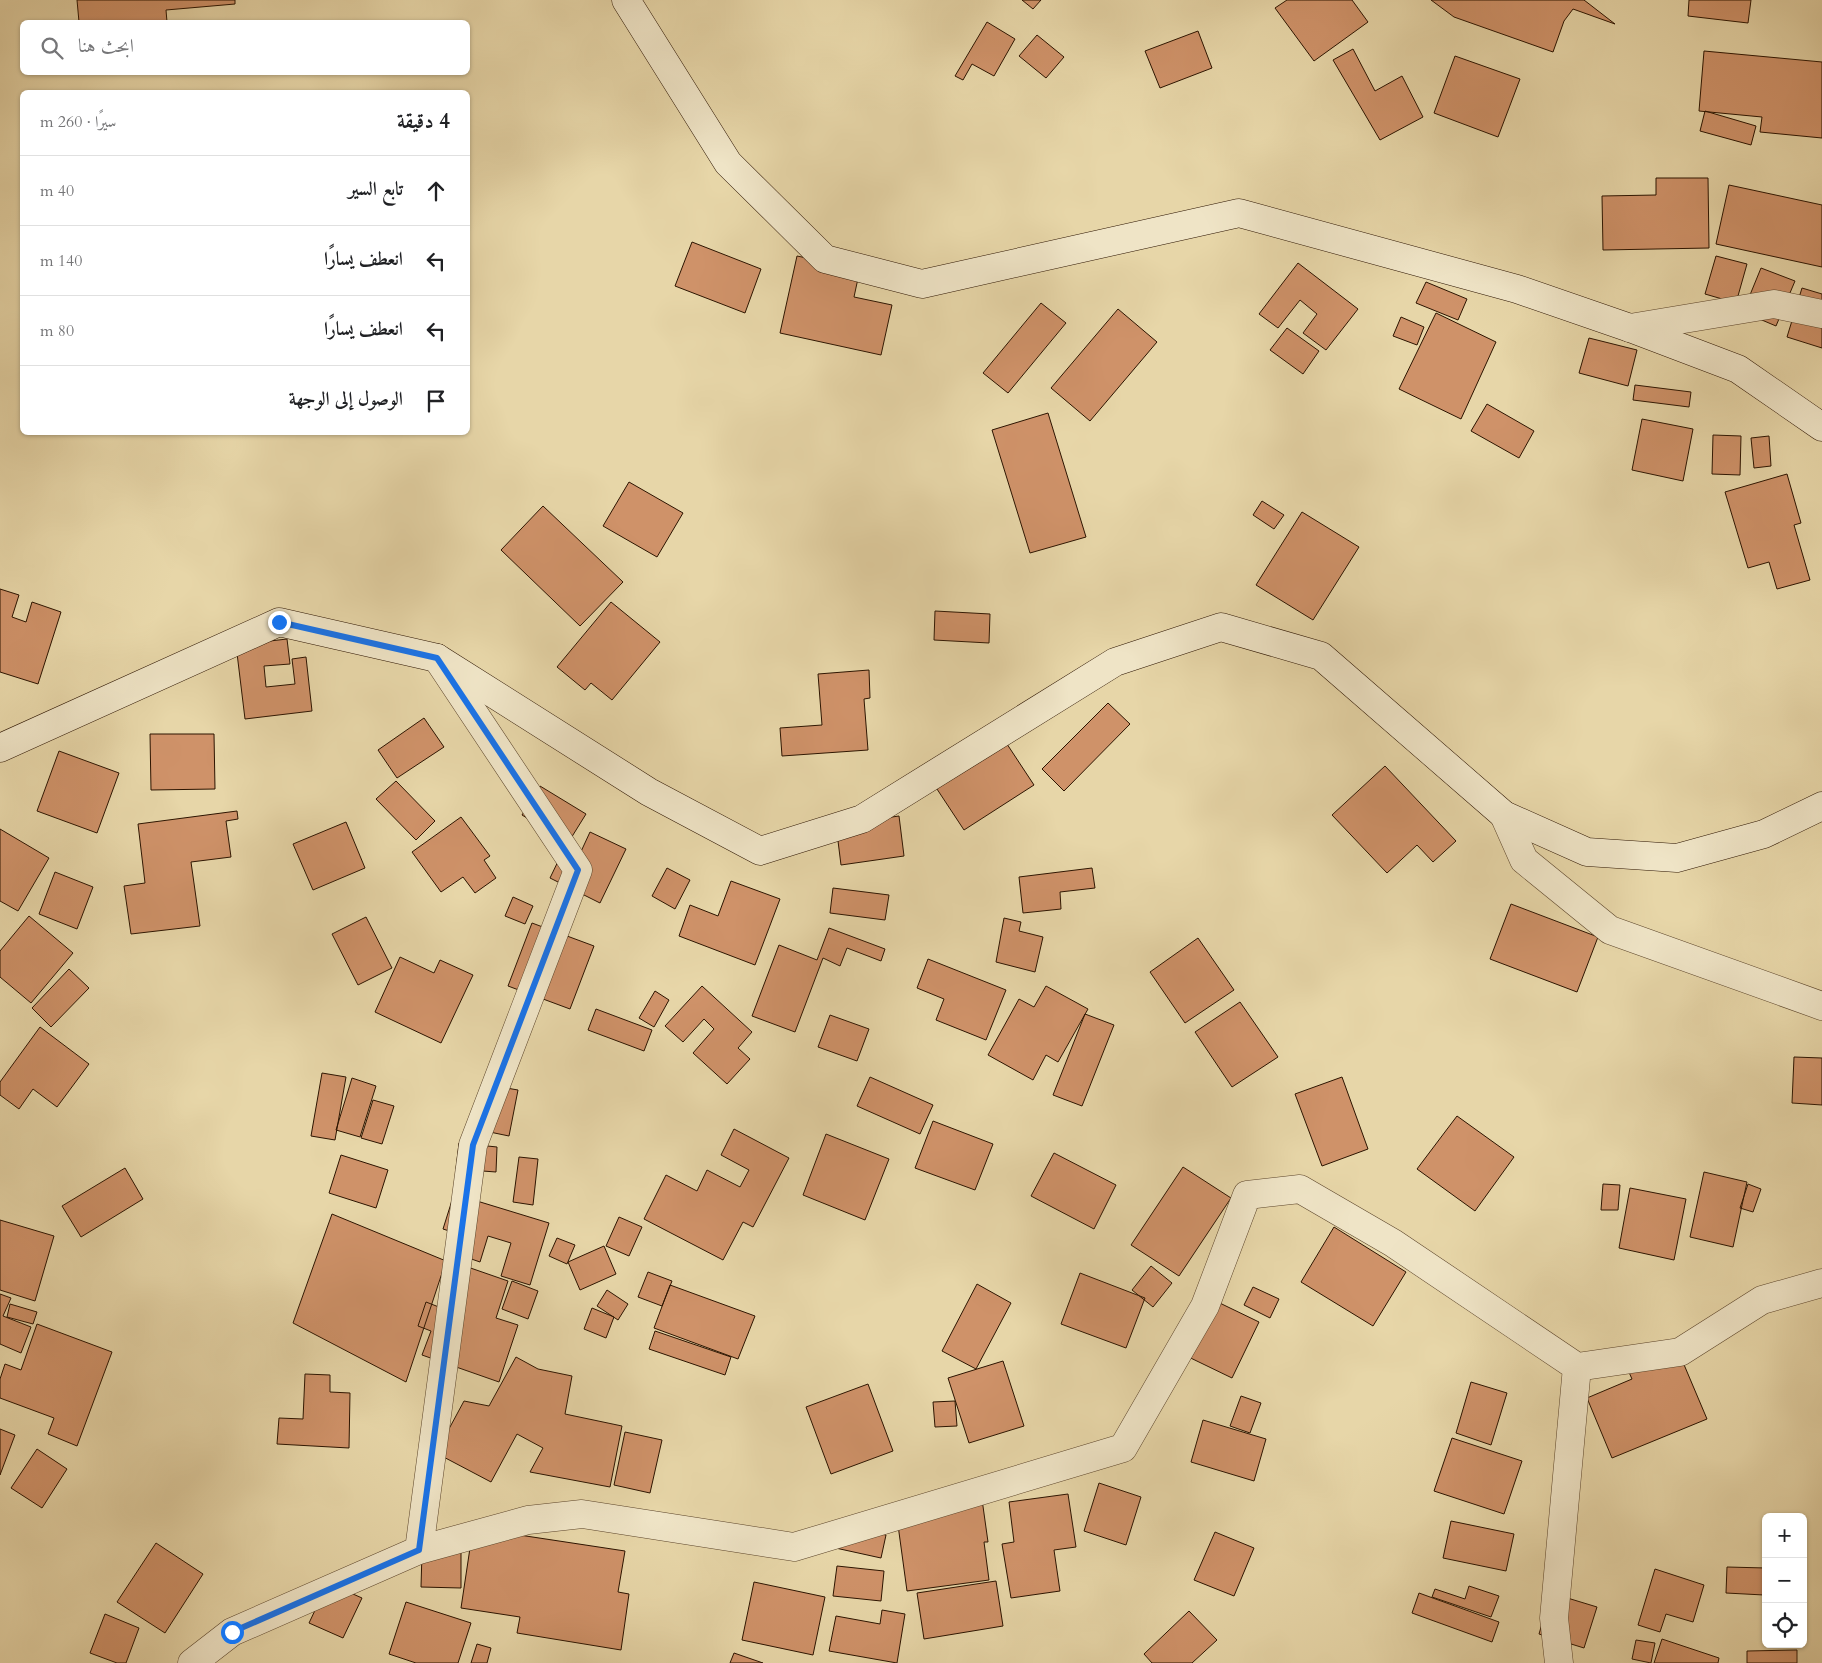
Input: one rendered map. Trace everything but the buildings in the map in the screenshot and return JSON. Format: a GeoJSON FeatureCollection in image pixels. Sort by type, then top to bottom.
{"type":"FeatureCollection","features":[{"type":"Feature","properties":{"kind":"street"},"geometry":{"type":"LineString","coordinates":[[626,0],[728,163],[825,259],[922,284],[1239,213],[1517,289],[1630,328],[1738,369],[1822,427]]}},
{"type":"Feature","properties":{"kind":"street"},"geometry":{"type":"LineString","coordinates":[[1630,328],[1774,304],[1822,314]]}},
{"type":"Feature","properties":{"kind":"street"},"geometry":{"type":"LineString","coordinates":[[0,748],[279,622],[437,658],[649,792],[760,851],[862,819],[1115,662],[1221,627],[1322,656],[1504,815],[1587,852],[1677,858],[1764,834],[1822,806]]}},
{"type":"Feature","properties":{"kind":"street"},"geometry":{"type":"LineString","coordinates":[[419,1550],[473,1145],[578,870],[437,658]]}},
{"type":"Feature","properties":{"kind":"street"},"geometry":{"type":"LineString","coordinates":[[1504,815],[1524,860],[1610,930],[1822,1006]]}},
{"type":"Feature","properties":{"kind":"street"},"geometry":{"type":"LineString","coordinates":[[192,1663],[232,1632],[419,1550],[528,1520],[582,1514],[794,1547],[1123,1448],[1205,1306],[1247,1195],[1300,1189],[1393,1243],[1577,1366],[1680,1352],[1762,1300],[1822,1283]]}},
{"type":"Feature","properties":{"kind":"street"},"geometry":{"type":"LineString","coordinates":[[1559,1663],[1554,1618],[1577,1366]]}},
{"type":"Feature","properties":{"kind":"route"},"geometry":{"type":"LineString","coordinates":[[232,1632],[419,1550],[473,1145],[578,870],[437,658],[279,622]]}}]}
